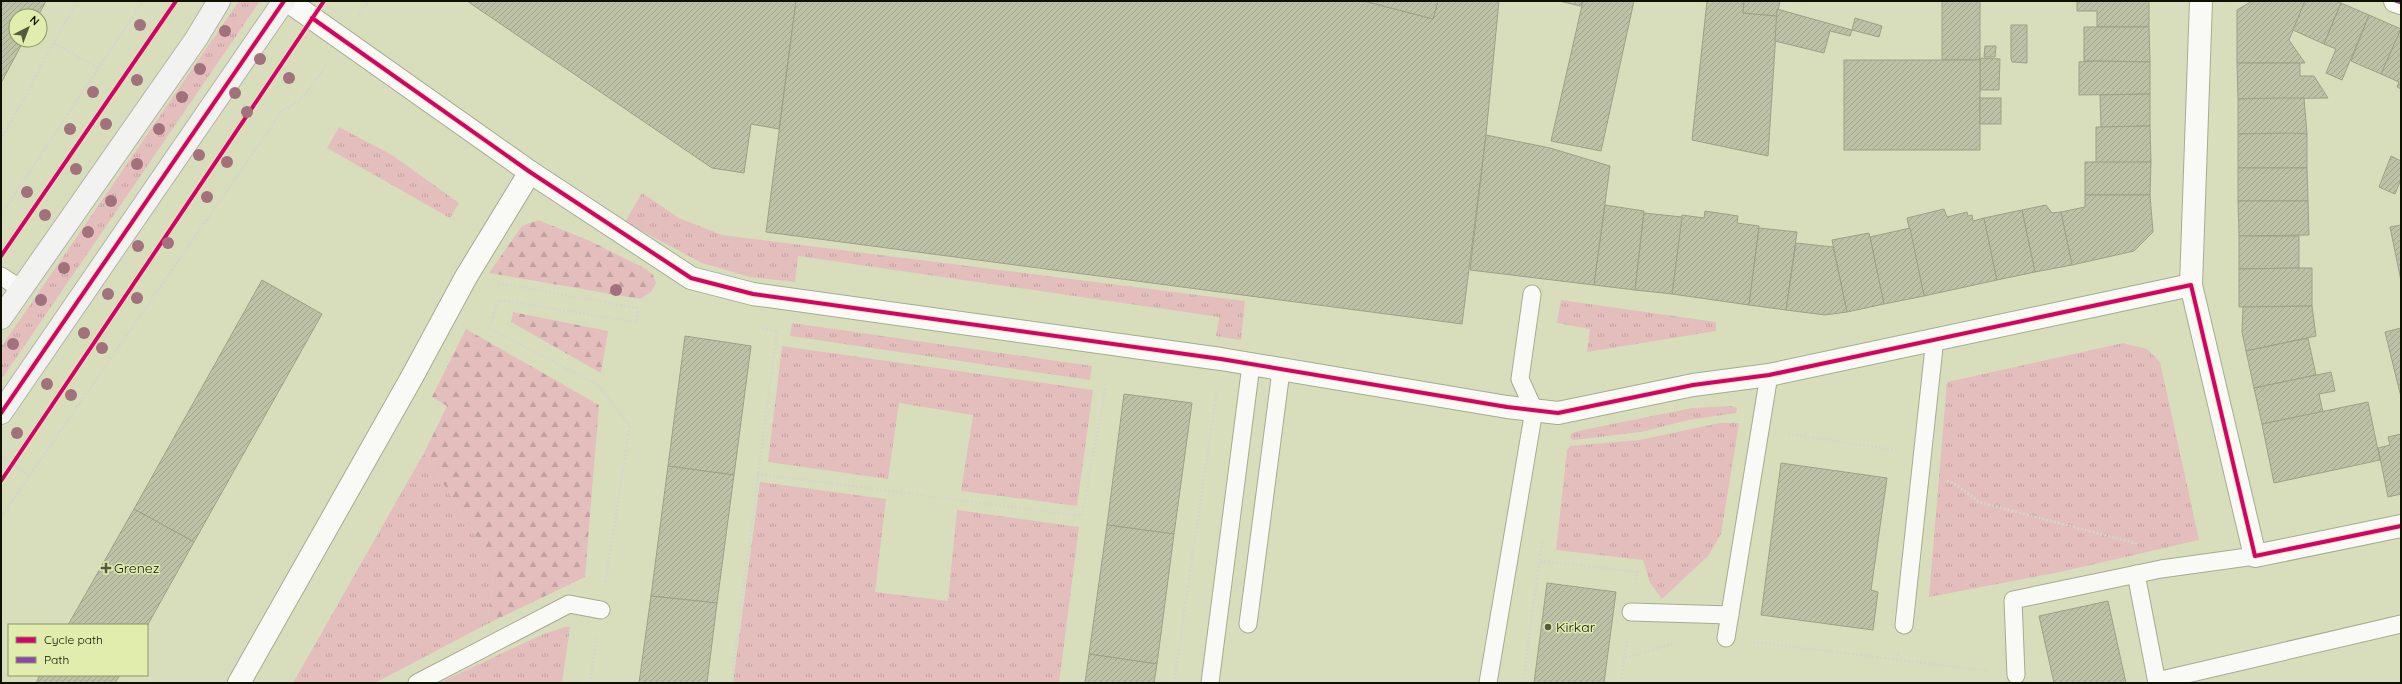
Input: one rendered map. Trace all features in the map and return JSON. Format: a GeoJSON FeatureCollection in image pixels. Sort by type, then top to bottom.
{"type":"FeatureCollection","features":[{"type":"Feature","properties":{"kind":"main road"},"geometry":{"type":"LineString","coordinates":[[1,318],[196,39],[219,1]]}},
{"type":"Feature","properties":{"kind":"main road"},"geometry":{"type":"LineString","coordinates":[[1,413],[284,1]]}},
{"type":"Feature","properties":{"kind":"street"},"geometry":{"type":"LineString","coordinates":[[288,1],[530,172],[692,278],[753,294],[1221,359],[1281,371],[1558,413],[1693,385],[1769,375],[1935,338],[2191,285]]}},
{"type":"Feature","properties":{"kind":"street"},"geometry":{"type":"LineString","coordinates":[[2201,1],[2191,285],[2255,556],[2401,526]]}},
{"type":"Feature","properties":{"kind":"street"},"geometry":{"type":"LineString","coordinates":[[2395,1],[2401,4]]}},
{"type":"Feature","properties":{"kind":"street"},"geometry":{"type":"LineString","coordinates":[[239,683],[412,377],[466,277],[530,172]]}},
{"type":"Feature","properties":{"kind":"lane"},"geometry":{"type":"LineString","coordinates":[[1,276],[21,289]]}},
{"type":"Feature","properties":{"kind":"lane"},"geometry":{"type":"LineString","coordinates":[[1488,683],[1534,410],[1520,379],[1532,294]]}},
{"type":"Feature","properties":{"kind":"lane"},"geometry":{"type":"LineString","coordinates":[[1904,625],[1922,473],[1935,338]]}},
{"type":"Feature","properties":{"kind":"lane"},"geometry":{"type":"LineString","coordinates":[[1210,683],[1251,365]]}},
{"type":"Feature","properties":{"kind":"lane"},"geometry":{"type":"LineString","coordinates":[[1248,624],[1281,371]]}},
{"type":"Feature","properties":{"kind":"lane"},"geometry":{"type":"LineString","coordinates":[[1726,638],[1769,375]]}},
{"type":"Feature","properties":{"kind":"lane"},"geometry":{"type":"LineString","coordinates":[[2016,675],[2013,600],[2161,569],[2255,556]]}},
{"type":"Feature","properties":{"kind":"lane"},"geometry":{"type":"LineString","coordinates":[[2136,574],[2157,682],[2401,624]]}},
{"type":"Feature","properties":{"kind":"lane"},"geometry":{"type":"LineString","coordinates":[[417,683],[569,604],[601,610]]}},
{"type":"Feature","properties":{"kind":"lane"},"geometry":{"type":"LineString","coordinates":[[1631,612],[1730,615]]}},
{"type":"Feature","properties":{"kind":"path"},"geometry":{"type":"LineString","coordinates":[[1,140],[77,1]]}},
{"type":"Feature","properties":{"kind":"path"},"geometry":{"type":"LineString","coordinates":[[1,215],[143,1]]}},
{"type":"Feature","properties":{"kind":"path"},"geometry":{"type":"LineString","coordinates":[[1,517],[282,111],[299,102],[312,88],[341,39],[369,1]]}},
{"type":"Feature","properties":{"kind":"path"},"geometry":{"type":"LineString","coordinates":[[54,43],[99,69]]}},
{"type":"Feature","properties":{"kind":"path"},"geometry":{"type":"LineString","coordinates":[[466,277],[637,308],[637,322],[499,300],[490,328],[598,385],[630,426],[590,683]]}},
{"type":"Feature","properties":{"kind":"path"},"geometry":{"type":"LineString","coordinates":[[731,683],[757,474],[777,331],[757,327]]}},
{"type":"Feature","properties":{"kind":"path"},"geometry":{"type":"LineString","coordinates":[[1174,683],[1221,359]]}},
{"type":"Feature","properties":{"kind":"path"},"geometry":{"type":"LineString","coordinates":[[757,474],[1082,516],[1106,384]]}},
{"type":"Feature","properties":{"kind":"path"},"geometry":{"type":"LineString","coordinates":[[1760,430],[1924,454]]}},
{"type":"Feature","properties":{"kind":"path"},"geometry":{"type":"LineString","coordinates":[[1,456],[30,475]]}},
{"type":"Feature","properties":{"kind":"path"},"geometry":{"type":"LineString","coordinates":[[9,469],[17,457]]}},
{"type":"Feature","properties":{"kind":"path"},"geometry":{"type":"LineString","coordinates":[[1922,473],[1955,484],[1979,502],[2142,545],[2161,569]]}},
{"type":"Feature","properties":{"kind":"path"},"geometry":{"type":"LineString","coordinates":[[1726,638],[2016,675]]}},
{"type":"Feature","properties":{"kind":"path"},"geometry":{"type":"LineString","coordinates":[[1625,658],[1678,642]]}},
{"type":"Feature","properties":{"kind":"green space"},"geometry":{"type":"Polygon","coordinates":[[[239,1],[260,1],[1,380],[1,347],[239,1]]]}},
{"type":"Feature","properties":{"kind":"green space"},"geometry":{"type":"Polygon","coordinates":[[[339,127],[392,155],[459,203],[450,218],[327,148],[339,127]]]}},
{"type":"Feature","properties":{"kind":"green space"},"geometry":{"type":"Polygon","coordinates":[[[642,193],[679,218],[722,235],[1245,301],[1241,340],[1216,336],[1219,317],[798,256],[795,282],[750,277],[702,263],[625,222],[642,193]]]}},
{"type":"Feature","properties":{"kind":"green space"},"geometry":{"type":"Polygon","coordinates":[[[538,220],[590,241],[646,269],[653,275],[656,283],[651,292],[640,299],[489,273],[522,226],[538,220]]]}},
{"type":"Feature","properties":{"kind":"green space"},"geometry":{"type":"Polygon","coordinates":[[[1561,300],[1716,322],[1716,331],[1587,352],[1590,329],[1557,323],[1561,300]]]}},
{"type":"Feature","properties":{"kind":"green space"},"geometry":{"type":"Polygon","coordinates":[[[513,312],[608,331],[601,373],[511,322],[513,312]]]}},
{"type":"Feature","properties":{"kind":"green space"},"geometry":{"type":"Polygon","coordinates":[[[792,323],[1092,366],[1090,380],[790,336],[792,323]]]}},
{"type":"Feature","properties":{"kind":"green space"},"geometry":{"type":"Polygon","coordinates":[[[466,329],[599,405],[585,577],[487,624],[495,566],[424,453],[447,406],[432,397],[466,329]]]}},
{"type":"Feature","properties":{"kind":"green space"},"geometry":{"type":"Polygon","coordinates":[[[2123,343],[2147,349],[2160,362],[2199,540],[2060,572],[1929,597],[1947,382],[2123,343]]]}},
{"type":"Feature","properties":{"kind":"green space"},"geometry":{"type":"Polygon","coordinates":[[[782,346],[1093,390],[1077,506],[961,491],[973,415],[899,403],[888,479],[768,462],[782,346]]]}},
{"type":"Feature","properties":{"kind":"green space"},"geometry":{"type":"Polygon","coordinates":[[[1731,406],[1737,408],[1736,413],[1689,420],[1641,432],[1573,440],[1570,437],[1572,433],[1583,430],[1692,408],[1731,406]]]}},
{"type":"Feature","properties":{"kind":"green space"},"geometry":{"type":"Polygon","coordinates":[[[1720,423],[1739,423],[1721,534],[1708,556],[1662,599],[1650,583],[1643,560],[1556,550],[1567,450],[1570,446],[1639,440],[1720,423]]]}},
{"type":"Feature","properties":{"kind":"green space"},"geometry":{"type":"Polygon","coordinates":[[[424,453],[495,566],[487,624],[375,683],[293,683],[424,453]]]}},
{"type":"Feature","properties":{"kind":"green space"},"geometry":{"type":"Polygon","coordinates":[[[760,482],[886,499],[875,592],[948,601],[957,510],[1079,527],[1059,683],[733,683],[760,482]]]}},
{"type":"Feature","properties":{"kind":"green space"},"geometry":{"type":"Polygon","coordinates":[[[565,627],[570,627],[562,683],[439,683],[541,635],[565,627]]]}},
{"type":"Feature","properties":{"kind":"building"},"geometry":{"type":"Polygon","coordinates":[[[1,1],[46,1],[42,8],[8,8],[8,48],[20,48],[1,83],[1,1]]]}},
{"type":"Feature","properties":{"kind":"building"},"geometry":{"type":"Polygon","coordinates":[[[467,1],[796,1],[779,129],[751,124],[744,173],[712,168],[467,1]]]}},
{"type":"Feature","properties":{"kind":"building"},"geometry":{"type":"Polygon","coordinates":[[[796,1],[1364,1],[1433,19],[1438,1],[1499,1],[1486,135],[1462,324],[766,232],[796,1]]]}},
{"type":"Feature","properties":{"kind":"building"},"geometry":{"type":"Polygon","coordinates":[[[1364,1],[1438,1],[1433,19],[1364,1]]]}},
{"type":"Feature","properties":{"kind":"building"},"geometry":{"type":"Polygon","coordinates":[[[1559,1],[1583,1],[1581,6],[1559,1]]]}},
{"type":"Feature","properties":{"kind":"building"},"geometry":{"type":"Polygon","coordinates":[[[1583,1],[1634,1],[1601,151],[1551,141],[1583,1]]]}},
{"type":"Feature","properties":{"kind":"building"},"geometry":{"type":"Polygon","coordinates":[[[1707,1],[1744,1],[1743,13],[1777,16],[1768,156],[1692,140],[1707,1]]]}},
{"type":"Feature","properties":{"kind":"building"},"geometry":{"type":"Polygon","coordinates":[[[1744,1],[1780,1],[1777,16],[1743,13],[1744,1]]]}},
{"type":"Feature","properties":{"kind":"building"},"geometry":{"type":"Polygon","coordinates":[[[1942,1],[1980,1],[1980,60],[1942,60],[1942,1]]]}},
{"type":"Feature","properties":{"kind":"building"},"geometry":{"type":"Polygon","coordinates":[[[2077,1],[2149,1],[2149,27],[2097,27],[2097,11],[2077,11],[2077,1]]]}},
{"type":"Feature","properties":{"kind":"building"},"geometry":{"type":"Polygon","coordinates":[[[2252,1],[2305,1],[2289,40],[2305,63],[2237,63],[2237,10],[2252,1]]]}},
{"type":"Feature","properties":{"kind":"building"},"geometry":{"type":"Polygon","coordinates":[[[2305,1],[2336,1],[2341,3],[2324,44],[2293,30],[2305,1]]]}},
{"type":"Feature","properties":{"kind":"building"},"geometry":{"type":"Polygon","coordinates":[[[2341,3],[2369,15],[2342,80],[2326,73],[2336,49],[2324,44],[2341,3]]]}},
{"type":"Feature","properties":{"kind":"building"},"geometry":{"type":"Polygon","coordinates":[[[1777,9],[1852,30],[1850,36],[1830,31],[1824,53],[1775,41],[1777,9]]]}},
{"type":"Feature","properties":{"kind":"building"},"geometry":{"type":"Polygon","coordinates":[[[2369,15],[2401,29],[2381,74],[2351,61],[2369,15]]]}},
{"type":"Feature","properties":{"kind":"building"},"geometry":{"type":"Polygon","coordinates":[[[1855,18],[1882,26],[1879,37],[1852,30],[1855,18]]]}},
{"type":"Feature","properties":{"kind":"building"},"geometry":{"type":"Polygon","coordinates":[[[2011,25],[2027,25],[2027,63],[2012,62],[2011,25]]]}},
{"type":"Feature","properties":{"kind":"building"},"geometry":{"type":"Polygon","coordinates":[[[2084,27],[2149,27],[2150,62],[2084,61],[2084,27]]]}},
{"type":"Feature","properties":{"kind":"building"},"geometry":{"type":"Polygon","coordinates":[[[2401,29],[2401,89],[2397,87],[2399,82],[2381,74],[2401,29]]]}},
{"type":"Feature","properties":{"kind":"building"},"geometry":{"type":"Polygon","coordinates":[[[1985,46],[1996,46],[1995,57],[1984,57],[1985,46]]]}},
{"type":"Feature","properties":{"kind":"building"},"geometry":{"type":"Polygon","coordinates":[[[1980,58],[2000,59],[1999,90],[1980,90],[1980,58]]]}},
{"type":"Feature","properties":{"kind":"building"},"geometry":{"type":"Polygon","coordinates":[[[1844,60],[1980,60],[1980,150],[1844,150],[1844,60]]]}},
{"type":"Feature","properties":{"kind":"building"},"geometry":{"type":"Polygon","coordinates":[[[2079,62],[2150,62],[2150,94],[2079,95],[2079,62]]]}},
{"type":"Feature","properties":{"kind":"building"},"geometry":{"type":"Polygon","coordinates":[[[2237,63],[2300,63],[2300,76],[2314,76],[2328,98],[2238,99],[2237,63]]]}},
{"type":"Feature","properties":{"kind":"building"},"geometry":{"type":"Polygon","coordinates":[[[2150,94],[2150,126],[2101,127],[2100,95],[2150,94]]]}},
{"type":"Feature","properties":{"kind":"building"},"geometry":{"type":"Polygon","coordinates":[[[1980,98],[2001,98],[2001,124],[1980,124],[1980,98]]]}},
{"type":"Feature","properties":{"kind":"building"},"geometry":{"type":"Polygon","coordinates":[[[2304,98],[2307,134],[2238,134],[2238,99],[2304,98]]]}},
{"type":"Feature","properties":{"kind":"building"},"geometry":{"type":"Polygon","coordinates":[[[2150,126],[2151,162],[2096,163],[2096,127],[2150,126]]]}},
{"type":"Feature","properties":{"kind":"building"},"geometry":{"type":"Polygon","coordinates":[[[2238,134],[2307,134],[2307,168],[2238,168],[2238,134]]]}},
{"type":"Feature","properties":{"kind":"building"},"geometry":{"type":"Polygon","coordinates":[[[1486,135],[1550,148],[1610,166],[1594,285],[1470,270],[1486,135]]]}},
{"type":"Feature","properties":{"kind":"building"},"geometry":{"type":"Polygon","coordinates":[[[2391,156],[2401,161],[2401,179],[2395,194],[2379,187],[2391,156]]]}},
{"type":"Feature","properties":{"kind":"building"},"geometry":{"type":"Polygon","coordinates":[[[2085,162],[2151,162],[2150,195],[2085,195],[2085,162]]]}},
{"type":"Feature","properties":{"kind":"building"},"geometry":{"type":"Polygon","coordinates":[[[2238,168],[2307,168],[2308,201],[2238,201],[2238,168]]]}},
{"type":"Feature","properties":{"kind":"building"},"geometry":{"type":"Polygon","coordinates":[[[2085,195],[2150,195],[2153,232],[2134,251],[2072,265],[2061,212],[2085,207],[2085,195]]]}},
{"type":"Feature","properties":{"kind":"building"},"geometry":{"type":"Polygon","coordinates":[[[2238,201],[2308,201],[2309,235],[2239,236],[2238,201]]]}},
{"type":"Feature","properties":{"kind":"building"},"geometry":{"type":"Polygon","coordinates":[[[1605,205],[1644,211],[1635,290],[1594,285],[1605,205]]]}},
{"type":"Feature","properties":{"kind":"building"},"geometry":{"type":"Polygon","coordinates":[[[2046,205],[2052,213],[2061,212],[2072,265],[2035,272],[2022,210],[2046,205]]]}},
{"type":"Feature","properties":{"kind":"building"},"geometry":{"type":"Polygon","coordinates":[[[1944,209],[1947,217],[1967,212],[1968,216],[1972,215],[1973,221],[1984,218],[1997,280],[1924,296],[1907,218],[1944,209]]]}},
{"type":"Feature","properties":{"kind":"building"},"geometry":{"type":"Polygon","coordinates":[[[2022,210],[2035,272],[1997,280],[1984,218],[2022,210]]]}},
{"type":"Feature","properties":{"kind":"building"},"geometry":{"type":"Polygon","coordinates":[[[1705,211],[1738,216],[1737,223],[1759,226],[1749,305],[1672,294],[1682,215],[1704,218],[1705,211]]]}},
{"type":"Feature","properties":{"kind":"building"},"geometry":{"type":"Polygon","coordinates":[[[1644,213],[1682,217],[1672,294],[1635,290],[1644,213]]]}},
{"type":"Feature","properties":{"kind":"building"},"geometry":{"type":"Polygon","coordinates":[[[2401,225],[2401,281],[2390,227],[2401,225]]]}},
{"type":"Feature","properties":{"kind":"building"},"geometry":{"type":"Polygon","coordinates":[[[1759,228],[1797,232],[1786,310],[1749,305],[1759,228]]]}},
{"type":"Feature","properties":{"kind":"building"},"geometry":{"type":"Polygon","coordinates":[[[1910,228],[1924,296],[1884,304],[1870,237],[1910,228]]]}},
{"type":"Feature","properties":{"kind":"building"},"geometry":{"type":"Polygon","coordinates":[[[1869,233],[1884,304],[1847,312],[1832,240],[1869,233]]]}},
{"type":"Feature","properties":{"kind":"building"},"geometry":{"type":"Polygon","coordinates":[[[2239,236],[2299,236],[2299,268],[2239,269],[2239,236]]]}},
{"type":"Feature","properties":{"kind":"building"},"geometry":{"type":"Polygon","coordinates":[[[1796,243],[1833,247],[1847,312],[1825,315],[1786,310],[1796,243]]]}},
{"type":"Feature","properties":{"kind":"building"},"geometry":{"type":"Polygon","coordinates":[[[2312,268],[2312,306],[2239,307],[2239,269],[2312,268]]]}},
{"type":"Feature","properties":{"kind":"building"},"geometry":{"type":"Polygon","coordinates":[[[262,280],[322,314],[194,542],[134,509],[262,280]]]}},
{"type":"Feature","properties":{"kind":"building"},"geometry":{"type":"Polygon","coordinates":[[[2312,306],[2316,336],[2246,351],[2242,332],[2243,307],[2312,306]]]}},
{"type":"Feature","properties":{"kind":"building"},"geometry":{"type":"Polygon","coordinates":[[[2401,328],[2401,397],[2385,332],[2401,328]]]}},
{"type":"Feature","properties":{"kind":"building"},"geometry":{"type":"Polygon","coordinates":[[[685,336],[751,346],[734,475],[668,466],[685,336]]]}},
{"type":"Feature","properties":{"kind":"building"},"geometry":{"type":"Polygon","coordinates":[[[2308,338],[2316,375],[2254,388],[2246,351],[2308,338]]]}},
{"type":"Feature","properties":{"kind":"building"},"geometry":{"type":"Polygon","coordinates":[[[2331,372],[2335,391],[2319,394],[2323,412],[2262,424],[2254,388],[2331,372]]]}},
{"type":"Feature","properties":{"kind":"building"},"geometry":{"type":"Polygon","coordinates":[[[1124,394],[1192,403],[1174,534],[1107,525],[1124,394]]]}},
{"type":"Feature","properties":{"kind":"building"},"geometry":{"type":"Polygon","coordinates":[[[2368,402],[2380,460],[2274,483],[2262,424],[2368,402]]]}},
{"type":"Feature","properties":{"kind":"building"},"geometry":{"type":"Polygon","coordinates":[[[2401,434],[2401,494],[2388,497],[2378,448],[2390,445],[2388,437],[2401,434]]]}},
{"type":"Feature","properties":{"kind":"building"},"geometry":{"type":"Polygon","coordinates":[[[1781,463],[1887,478],[1871,590],[1878,592],[1873,630],[1761,615],[1781,463]]]}},
{"type":"Feature","properties":{"kind":"building"},"geometry":{"type":"Polygon","coordinates":[[[668,466],[734,475],[717,603],[651,596],[668,466]]]}},
{"type":"Feature","properties":{"kind":"building"},"geometry":{"type":"Polygon","coordinates":[[[134,509],[194,542],[148,624],[69,624],[134,509]]]}},
{"type":"Feature","properties":{"kind":"building"},"geometry":{"type":"Polygon","coordinates":[[[1107,525],[1174,534],[1157,664],[1089,654],[1107,525]]]}},
{"type":"Feature","properties":{"kind":"building"},"geometry":{"type":"Polygon","coordinates":[[[1547,583],[1616,592],[1604,683],[1534,683],[1547,583]]]}},
{"type":"Feature","properties":{"kind":"building"},"geometry":{"type":"Polygon","coordinates":[[[651,596],[717,603],[707,683],[639,683],[651,596]]]}},
{"type":"Feature","properties":{"kind":"building"},"geometry":{"type":"Polygon","coordinates":[[[2108,601],[2126,683],[2054,683],[2039,616],[2108,601]]]}},
{"type":"Feature","properties":{"kind":"building"},"geometry":{"type":"Polygon","coordinates":[[[1089,654],[1157,664],[1154,683],[1085,683],[1089,654]]]}},
{"type":"Feature","properties":{"kind":"building"},"geometry":{"type":"Polygon","coordinates":[[[40,676],[119,676],[115,683],[36,683],[40,676]]]}},
{"type":"Feature","properties":{"kind":"marked path"},"geometry":{"type":"LineString","coordinates":[[2395,1],[2401,3]]}},
{"type":"Feature","properties":{"kind":"cycle path"},"geometry":{"type":"LineString","coordinates":[[1,256],[176,1]]}},
{"type":"Feature","properties":{"kind":"cycle path"},"geometry":{"type":"LineString","coordinates":[[1,413],[284,1]]}},
{"type":"Feature","properties":{"kind":"cycle path"},"geometry":{"type":"LineString","coordinates":[[1,481],[324,1]]}},
{"type":"Feature","properties":{"kind":"cycle path"},"geometry":{"type":"LineString","coordinates":[[312,18],[530,172],[691,278],[753,294],[1221,359],[1507,407],[1558,413],[1693,385],[1769,375],[2191,285],[2255,556],[2401,526]]}},
{"type":"Feature","properties":{"kind":"place","name":"Grenez"},"geometry":{"type":"Point","coordinates":[106,568]}},
{"type":"Feature","properties":{"kind":"place","name":"Kirkar"},"geometry":{"type":"Point","coordinates":[1548,627]}}]}
